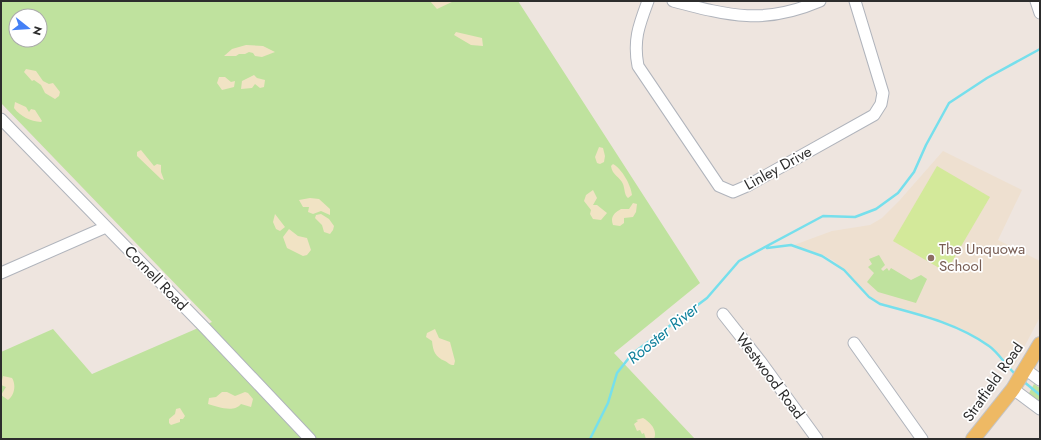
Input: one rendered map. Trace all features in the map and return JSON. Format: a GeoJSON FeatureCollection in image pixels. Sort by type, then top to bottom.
{"type":"FeatureCollection","features":[{"type":"Feature","properties":{"kind":"main road","name":"Stratfield Road"},"geometry":{"type":"LineString","coordinates":[[973,439],[1020,378],[1040,344]]}},
{"type":"Feature","properties":{"kind":"street","name":"Linley Drive"},"geometry":{"type":"LineString","coordinates":[[648,1],[637,34],[635,49],[638,66],[719,186],[733,192],[747,186],[874,115],[881,104],[883,93],[855,1]]}},
{"type":"Feature","properties":{"kind":"street"},"geometry":{"type":"LineString","coordinates":[[673,1],[718,13],[759,17],[798,11],[820,1]]}},
{"type":"Feature","properties":{"kind":"street"},"geometry":{"type":"LineString","coordinates":[[1036,1],[1040,14]]}},
{"type":"Feature","properties":{"kind":"street","name":"Cornell Road"},"geometry":{"type":"LineString","coordinates":[[1,119],[310,439]]}},
{"type":"Feature","properties":{"kind":"street"},"geometry":{"type":"LineString","coordinates":[[1,273],[106,227]]}},
{"type":"Feature","properties":{"kind":"street","name":"Westwood Road"},"geometry":{"type":"LineString","coordinates":[[723,314],[761,362],[817,439]]}},
{"type":"Feature","properties":{"kind":"street"},"geometry":{"type":"LineString","coordinates":[[854,343],[922,439]]}},
{"type":"Feature","properties":{"kind":"street"},"geometry":{"type":"LineString","coordinates":[[1020,378],[1040,380]]}},
{"type":"Feature","properties":{"kind":"street"},"geometry":{"type":"LineString","coordinates":[[1020,378],[1040,409]]}},
{"type":"Feature","properties":{"kind":"shaded area","name":"The Unquowa School"},"geometry":{"type":"Polygon","coordinates":[[[943,151],[1022,190],[998,240],[1040,261],[1040,317],[1012,370],[991,346],[958,327],[880,303],[870,296],[834,261],[823,255],[794,245],[832,231],[870,225],[882,218],[943,151]]]}},
{"type":"Feature","properties":{"kind":"green space"},"geometry":{"type":"Polygon","coordinates":[[[1,1],[518,1],[700,283],[614,353],[695,439],[1,439],[1,352],[53,329],[92,374],[212,322],[1,103],[1,1]]]}},
{"type":"Feature","properties":{"kind":"green space"},"geometry":{"type":"Polygon","coordinates":[[[937,166],[990,197],[946,272],[893,241],[937,166]]]}},
{"type":"Feature","properties":{"kind":"green space"},"geometry":{"type":"Polygon","coordinates":[[[879,255],[885,265],[881,269],[883,271],[887,268],[889,271],[891,268],[911,280],[921,275],[927,279],[916,303],[878,292],[867,282],[874,273],[868,267],[872,264],[869,259],[879,255]]]}},
{"type":"Feature","properties":{"kind":"green space"},"geometry":{"type":"Polygon","coordinates":[[[1034,384],[1040,388],[1040,405],[1028,395],[1034,384]]]}},
{"type":"Feature","properties":{"kind":"sand"},"geometry":{"type":"Polygon","coordinates":[[[430,1],[454,1],[437,9],[430,1]]]}},
{"type":"Feature","properties":{"kind":"sand"},"geometry":{"type":"Polygon","coordinates":[[[456,32],[482,38],[483,46],[471,45],[454,35],[456,32]]]}},
{"type":"Feature","properties":{"kind":"sand"},"geometry":{"type":"Polygon","coordinates":[[[246,45],[263,46],[275,52],[262,57],[255,56],[253,53],[249,52],[236,56],[224,56],[232,49],[246,45]]]}},
{"type":"Feature","properties":{"kind":"sand"},"geometry":{"type":"Polygon","coordinates":[[[26,69],[36,71],[43,81],[49,84],[53,83],[60,92],[59,96],[55,99],[45,93],[41,85],[34,80],[32,81],[24,72],[26,69]]]}},
{"type":"Feature","properties":{"kind":"sand"},"geometry":{"type":"Polygon","coordinates":[[[254,75],[257,78],[265,80],[264,87],[260,88],[255,84],[252,88],[241,89],[242,81],[254,75]]]}},
{"type":"Feature","properties":{"kind":"sand"},"geometry":{"type":"Polygon","coordinates":[[[219,77],[225,77],[231,82],[235,81],[234,87],[222,90],[217,83],[219,77]]]}},
{"type":"Feature","properties":{"kind":"sand"},"geometry":{"type":"Polygon","coordinates":[[[15,102],[26,107],[29,112],[31,109],[35,110],[42,121],[33,121],[23,116],[14,108],[15,102]]]}},
{"type":"Feature","properties":{"kind":"sand"},"geometry":{"type":"Polygon","coordinates":[[[599,147],[603,148],[605,156],[604,162],[600,164],[597,163],[595,157],[599,147]]]}},
{"type":"Feature","properties":{"kind":"sand"},"geometry":{"type":"Polygon","coordinates":[[[141,150],[154,166],[157,164],[161,165],[161,172],[164,180],[161,179],[137,156],[137,152],[141,150]]]}},
{"type":"Feature","properties":{"kind":"sand"},"geometry":{"type":"Polygon","coordinates":[[[613,164],[623,173],[628,182],[632,195],[628,198],[622,182],[614,174],[611,166],[613,164]]]}},
{"type":"Feature","properties":{"kind":"sand"},"geometry":{"type":"Polygon","coordinates":[[[593,190],[597,198],[593,205],[597,205],[607,213],[601,220],[593,219],[590,214],[591,210],[584,201],[586,195],[593,190]]]}},
{"type":"Feature","properties":{"kind":"sand"},"geometry":{"type":"Polygon","coordinates":[[[310,198],[319,199],[330,209],[330,215],[321,211],[313,214],[308,212],[309,207],[303,207],[299,200],[310,198]]]}},
{"type":"Feature","properties":{"kind":"sand"},"geometry":{"type":"Polygon","coordinates":[[[633,203],[637,204],[636,212],[633,217],[624,218],[624,223],[620,226],[613,225],[612,217],[621,209],[629,209],[633,203]]]}},
{"type":"Feature","properties":{"kind":"sand"},"geometry":{"type":"Polygon","coordinates":[[[275,214],[285,227],[280,231],[276,229],[273,222],[275,214]]]}},
{"type":"Feature","properties":{"kind":"sand"},"geometry":{"type":"Polygon","coordinates":[[[321,214],[329,219],[334,226],[330,234],[324,232],[322,225],[315,218],[316,215],[321,214]]]}},
{"type":"Feature","properties":{"kind":"sand"},"geometry":{"type":"Polygon","coordinates":[[[289,229],[298,236],[307,238],[311,250],[307,255],[303,256],[287,248],[283,237],[289,229]]]}},
{"type":"Feature","properties":{"kind":"sand"},"geometry":{"type":"Polygon","coordinates":[[[435,329],[439,338],[450,342],[455,361],[454,365],[437,356],[434,351],[432,341],[426,337],[427,333],[435,329]]]}},
{"type":"Feature","properties":{"kind":"sand"},"geometry":{"type":"Polygon","coordinates":[[[3,376],[12,378],[14,383],[12,395],[8,400],[1,395],[6,387],[1,385],[3,376]]]}},
{"type":"Feature","properties":{"kind":"sand"},"geometry":{"type":"Polygon","coordinates":[[[222,392],[227,392],[235,396],[245,392],[248,393],[253,399],[251,407],[241,404],[238,407],[230,409],[208,404],[209,398],[216,397],[222,392]]]}},
{"type":"Feature","properties":{"kind":"sand"},"geometry":{"type":"Polygon","coordinates":[[[180,408],[185,416],[183,419],[180,419],[180,422],[171,425],[169,423],[169,419],[175,414],[176,409],[180,408]]]}},
{"type":"Feature","properties":{"kind":"sand"},"geometry":{"type":"Polygon","coordinates":[[[643,418],[651,424],[654,429],[654,439],[646,439],[644,433],[642,434],[640,430],[637,431],[634,424],[638,421],[636,420],[643,418]]]}},
{"type":"Feature","properties":{"kind":"waterway","name":"Rooster River"},"geometry":{"type":"LineString","coordinates":[[590,439],[608,403],[617,373],[632,354],[707,298],[739,261],[823,216],[855,217],[876,209],[898,193],[914,172],[926,145],[949,103],[987,78],[1040,49]]}},
{"type":"Feature","properties":{"kind":"waterway"},"geometry":{"type":"LineString","coordinates":[[767,248],[791,245],[822,256],[844,270],[869,297],[880,304],[936,320],[977,338],[996,352],[1016,375]]}},
{"type":"Feature","properties":{"kind":"waterway"},"geometry":{"type":"LineString","coordinates":[[1023,381],[1040,395]]}},
{"type":"Feature","properties":{"kind":"place","name":"The Unquowa School"},"geometry":{"type":"Point","coordinates":[931,258]}}]}
